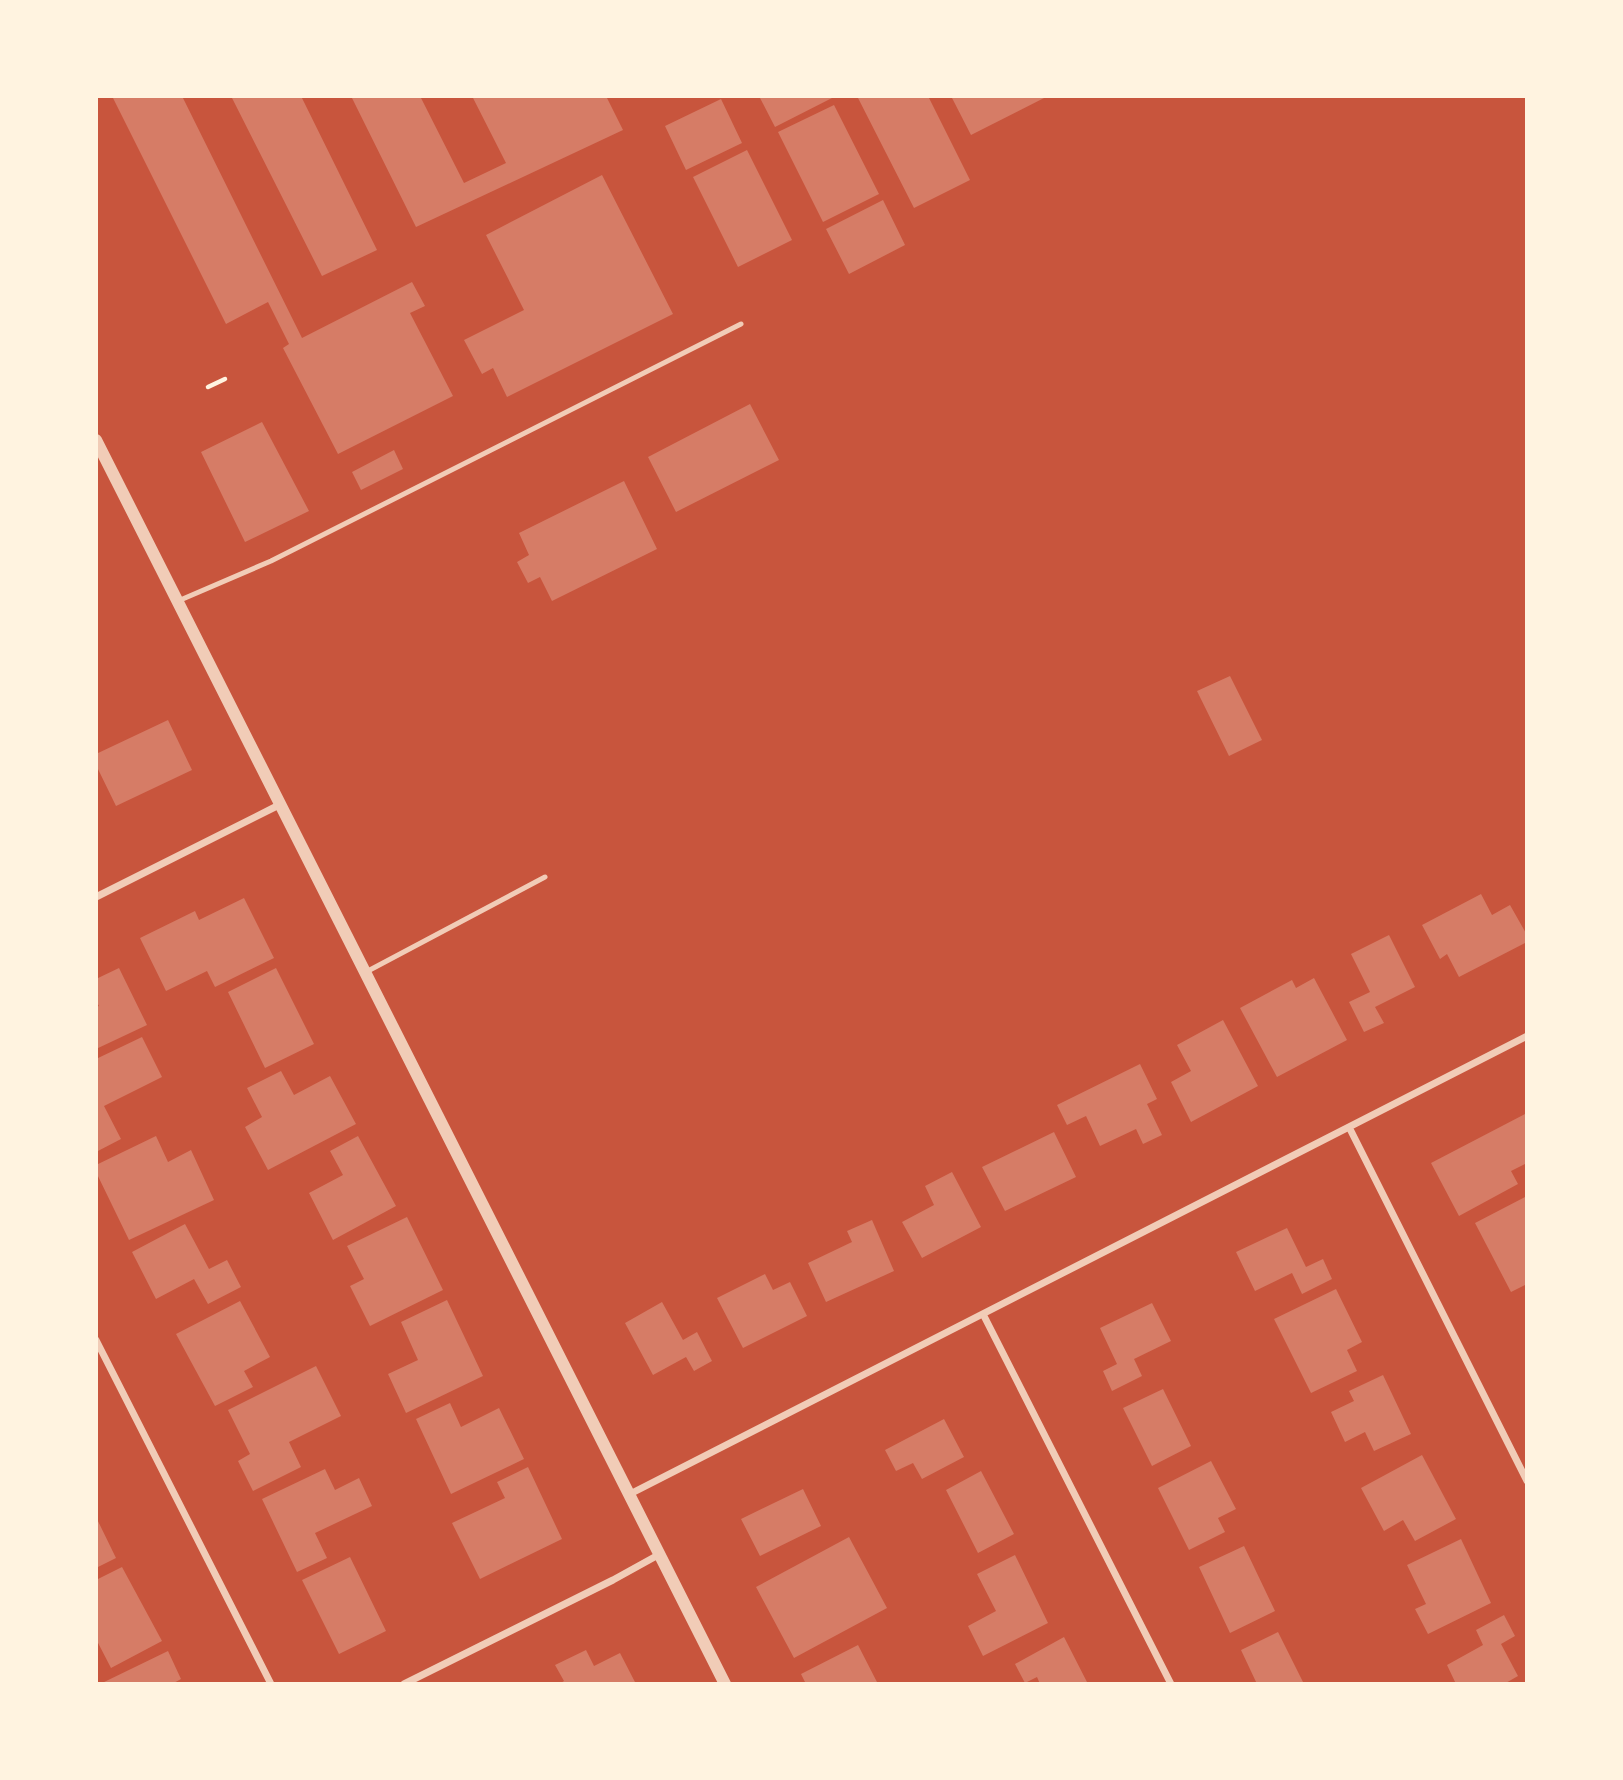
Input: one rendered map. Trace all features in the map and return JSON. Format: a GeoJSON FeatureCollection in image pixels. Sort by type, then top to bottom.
{"type":"FeatureCollection","features":[{"type":"Feature","properties":{"kind":"street"},"geometry":{"type":"LineString","coordinates":[[96,440],[725,1684]]}},
{"type":"Feature","properties":{"kind":"street"},"geometry":{"type":"LineString","coordinates":[[96,897],[281,804]]}},
{"type":"Feature","properties":{"kind":"street"},"geometry":{"type":"LineString","coordinates":[[630,1494],[1527,1036]]}},
{"type":"Feature","properties":{"kind":"street"},"geometry":{"type":"LineString","coordinates":[[1349,1127],[1527,1481]]}},
{"type":"Feature","properties":{"kind":"street"},"geometry":{"type":"LineString","coordinates":[[983,1314],[1171,1684]]}},
{"type":"Feature","properties":{"kind":"street"},"geometry":{"type":"LineString","coordinates":[[96,1340],[271,1684]]}},
{"type":"Feature","properties":{"kind":"street"},"geometry":{"type":"LineString","coordinates":[[404,1684],[660,1555]]}},
{"type":"Feature","properties":{"kind":"lane"},"geometry":{"type":"LineString","coordinates":[[178,601],[271,561],[741,324]]}},
{"type":"Feature","properties":{"kind":"lane"},"geometry":{"type":"LineString","coordinates":[[366,972],[545,877]]}},
{"type":"Feature","properties":{"kind":"path"},"geometry":{"type":"LineString","coordinates":[[208,387],[225,379]]}},
{"type":"Feature","properties":{"kind":"building"},"geometry":{"type":"Polygon","coordinates":[[[112,96],[182,96],[302,338],[412,282],[425,306],[410,313],[453,396],[338,454],[283,348],[289,344],[268,302],[226,324],[112,96]]]}},
{"type":"Feature","properties":{"kind":"building"},"geometry":{"type":"Polygon","coordinates":[[[231,96],[301,96],[377,250],[322,276],[231,96]]]}},
{"type":"Feature","properties":{"kind":"building"},"geometry":{"type":"Polygon","coordinates":[[[351,96],[420,96],[464,183],[506,163],[472,96],[606,96],[623,130],[416,227],[351,96]]]}},
{"type":"Feature","properties":{"kind":"building"},"geometry":{"type":"Polygon","coordinates":[[[759,96],[830,96],[832,98],[775,127],[759,96]]]}},
{"type":"Feature","properties":{"kind":"building"},"geometry":{"type":"Polygon","coordinates":[[[857,96],[928,96],[970,180],[914,208],[857,96]]]}},
{"type":"Feature","properties":{"kind":"building"},"geometry":{"type":"Polygon","coordinates":[[[951,96],[1048,96],[971,135],[951,96]]]}},
{"type":"Feature","properties":{"kind":"building"},"geometry":{"type":"Polygon","coordinates":[[[721,99],[742,143],[686,170],[665,126],[721,99]]]}},
{"type":"Feature","properties":{"kind":"building"},"geometry":{"type":"Polygon","coordinates":[[[834,105],[879,194],[823,222],[778,132],[834,105]]]}},
{"type":"Feature","properties":{"kind":"building"},"geometry":{"type":"Polygon","coordinates":[[[747,150],[792,240],[738,267],[693,177],[747,150]]]}},
{"type":"Feature","properties":{"kind":"building"},"geometry":{"type":"Polygon","coordinates":[[[602,175],[673,314],[507,397],[493,368],[482,374],[464,340],[524,310],[486,235],[602,175]]]}},
{"type":"Feature","properties":{"kind":"building"},"geometry":{"type":"Polygon","coordinates":[[[883,200],[905,245],[849,274],[826,229],[883,200]]]}},
{"type":"Feature","properties":{"kind":"building"},"geometry":{"type":"Polygon","coordinates":[[[750,404],[779,460],[676,512],[648,457],[750,404]]]}},
{"type":"Feature","properties":{"kind":"building"},"geometry":{"type":"Polygon","coordinates":[[[262,422],[309,511],[245,542],[201,452],[262,422]]]}},
{"type":"Feature","properties":{"kind":"building"},"geometry":{"type":"Polygon","coordinates":[[[394,450],[403,469],[361,490],[352,472],[394,450]]]}},
{"type":"Feature","properties":{"kind":"building"},"geometry":{"type":"Polygon","coordinates":[[[624,481],[657,549],[552,601],[540,577],[528,583],[517,562],[529,555],[519,533],[624,481]]]}},
{"type":"Feature","properties":{"kind":"building"},"geometry":{"type":"Polygon","coordinates":[[[1230,676],[1262,740],[1229,756],[1197,691],[1230,676]]]}},
{"type":"Feature","properties":{"kind":"building"},"geometry":{"type":"Polygon","coordinates":[[[168,720],[192,770],[116,806],[96,765],[96,754],[168,720]]]}},
{"type":"Feature","properties":{"kind":"building"},"geometry":{"type":"Polygon","coordinates":[[[1481,894],[1492,915],[1510,905],[1527,935],[1527,942],[1459,977],[1447,954],[1440,959],[1422,925],[1481,894]]]}},
{"type":"Feature","properties":{"kind":"building"},"geometry":{"type":"Polygon","coordinates":[[[244,898],[274,958],[215,987],[207,971],[166,991],[140,938],[195,911],[199,920],[244,898]]]}},
{"type":"Feature","properties":{"kind":"building"},"geometry":{"type":"Polygon","coordinates":[[[1389,935],[1415,987],[1375,1007],[1384,1023],[1364,1032],[1349,1002],[1370,992],[1351,954],[1389,935]]]}},
{"type":"Feature","properties":{"kind":"building"},"geometry":{"type":"Polygon","coordinates":[[[119,968],[147,1025],[96,1049],[96,1007],[99,1006],[96,1001],[96,979],[119,968]]]}},
{"type":"Feature","properties":{"kind":"building"},"geometry":{"type":"Polygon","coordinates":[[[276,968],[314,1044],[265,1068],[228,992],[276,968]]]}},
{"type":"Feature","properties":{"kind":"building"},"geometry":{"type":"Polygon","coordinates":[[[1314,978],[1347,1040],[1277,1077],[1240,1008],[1292,980],[1296,988],[1314,978]]]}},
{"type":"Feature","properties":{"kind":"building"},"geometry":{"type":"Polygon","coordinates":[[[1223,1020],[1258,1086],[1191,1122],[1171,1082],[1191,1071],[1177,1045],[1223,1020]]]}},
{"type":"Feature","properties":{"kind":"building"},"geometry":{"type":"Polygon","coordinates":[[[142,1037],[162,1077],[104,1106],[121,1139],[96,1152],[96,1059],[142,1037]]]}},
{"type":"Feature","properties":{"kind":"building"},"geometry":{"type":"Polygon","coordinates":[[[1140,1064],[1157,1099],[1147,1104],[1162,1135],[1143,1144],[1136,1129],[1100,1146],[1086,1116],[1067,1125],[1057,1105],[1140,1064]]]}},
{"type":"Feature","properties":{"kind":"building"},"geometry":{"type":"Polygon","coordinates":[[[281,1071],[294,1095],[330,1076],[356,1124],[268,1170],[245,1127],[262,1117],[247,1088],[281,1071]]]}},
{"type":"Feature","properties":{"kind":"building"},"geometry":{"type":"Polygon","coordinates":[[[1527,1113],[1527,1163],[1511,1171],[1518,1184],[1459,1216],[1431,1163],[1527,1113]]]}},
{"type":"Feature","properties":{"kind":"building"},"geometry":{"type":"Polygon","coordinates":[[[1054,1132],[1076,1177],[1005,1211],[982,1167],[1054,1132]]]}},
{"type":"Feature","properties":{"kind":"building"},"geometry":{"type":"Polygon","coordinates":[[[156,1136],[168,1162],[191,1150],[214,1200],[129,1240],[96,1172],[96,1165],[156,1136]]]}},
{"type":"Feature","properties":{"kind":"building"},"geometry":{"type":"Polygon","coordinates":[[[358,1136],[396,1206],[333,1240],[309,1193],[343,1175],[330,1151],[358,1136]]]}},
{"type":"Feature","properties":{"kind":"building"},"geometry":{"type":"Polygon","coordinates":[[[952,1172],[981,1227],[922,1258],[902,1222],[934,1205],[925,1186],[952,1172]]]}},
{"type":"Feature","properties":{"kind":"building"},"geometry":{"type":"Polygon","coordinates":[[[1527,1196],[1527,1284],[1511,1292],[1475,1223],[1527,1196]]]}},
{"type":"Feature","properties":{"kind":"building"},"geometry":{"type":"Polygon","coordinates":[[[407,1217],[443,1290],[370,1326],[350,1286],[364,1279],[347,1246],[407,1217]]]}},
{"type":"Feature","properties":{"kind":"building"},"geometry":{"type":"Polygon","coordinates":[[[872,1220],[894,1271],[826,1302],[808,1263],[852,1242],[847,1231],[872,1220]]]}},
{"type":"Feature","properties":{"kind":"building"},"geometry":{"type":"Polygon","coordinates":[[[185,1224],[209,1269],[227,1260],[241,1287],[208,1304],[194,1279],[156,1299],[132,1252],[185,1224]]]}},
{"type":"Feature","properties":{"kind":"building"},"geometry":{"type":"Polygon","coordinates":[[[1287,1228],[1306,1267],[1323,1259],[1332,1279],[1302,1294],[1292,1273],[1255,1291],[1236,1252],[1287,1228]]]}},
{"type":"Feature","properties":{"kind":"building"},"geometry":{"type":"Polygon","coordinates":[[[765,1274],[773,1290],[790,1282],[807,1316],[743,1348],[717,1298],[765,1274]]]}},
{"type":"Feature","properties":{"kind":"building"},"geometry":{"type":"Polygon","coordinates":[[[1336,1289],[1362,1342],[1347,1350],[1357,1371],[1311,1393],[1274,1319],[1336,1289]]]}},
{"type":"Feature","properties":{"kind":"building"},"geometry":{"type":"Polygon","coordinates":[[[447,1300],[483,1376],[406,1413],[388,1374],[418,1360],[401,1322],[447,1300]]]}},
{"type":"Feature","properties":{"kind":"building"},"geometry":{"type":"Polygon","coordinates":[[[240,1301],[270,1357],[244,1371],[253,1387],[215,1406],[176,1334],[240,1301]]]}},
{"type":"Feature","properties":{"kind":"building"},"geometry":{"type":"Polygon","coordinates":[[[662,1302],[683,1340],[697,1332],[712,1361],[694,1371],[686,1357],[653,1375],[625,1323],[662,1302]]]}},
{"type":"Feature","properties":{"kind":"building"},"geometry":{"type":"Polygon","coordinates":[[[1152,1303],[1171,1341],[1134,1359],[1142,1376],[1112,1391],[1103,1371],[1117,1364],[1100,1328],[1152,1303]]]}},
{"type":"Feature","properties":{"kind":"building"},"geometry":{"type":"Polygon","coordinates":[[[316,1366],[341,1416],[289,1442],[301,1467],[253,1491],[238,1461],[250,1454],[228,1410],[316,1366]]]}},
{"type":"Feature","properties":{"kind":"building"},"geometry":{"type":"Polygon","coordinates":[[[1383,1375],[1411,1434],[1374,1451],[1365,1432],[1345,1442],[1331,1412],[1354,1401],[1349,1391],[1383,1375]]]}},
{"type":"Feature","properties":{"kind":"building"},"geometry":{"type":"Polygon","coordinates":[[[1163,1389],[1191,1446],[1152,1466],[1123,1408],[1163,1389]]]}},
{"type":"Feature","properties":{"kind":"building"},"geometry":{"type":"Polygon","coordinates":[[[450,1403],[461,1427],[499,1408],[524,1459],[451,1494],[416,1419],[450,1403]]]}},
{"type":"Feature","properties":{"kind":"building"},"geometry":{"type":"Polygon","coordinates":[[[944,1419],[964,1457],[922,1479],[913,1463],[896,1471],[885,1450],[944,1419]]]}},
{"type":"Feature","properties":{"kind":"building"},"geometry":{"type":"Polygon","coordinates":[[[1422,1455],[1456,1519],[1415,1541],[1403,1520],[1384,1531],[1361,1488],[1422,1455]]]}},
{"type":"Feature","properties":{"kind":"building"},"geometry":{"type":"Polygon","coordinates":[[[1211,1461],[1236,1509],[1218,1518],[1225,1532],[1189,1550],[1158,1488],[1211,1461]]]}},
{"type":"Feature","properties":{"kind":"building"},"geometry":{"type":"Polygon","coordinates":[[[528,1467],[562,1539],[480,1579],[452,1523],[505,1498],[497,1482],[528,1467]]]}},
{"type":"Feature","properties":{"kind":"building"},"geometry":{"type":"Polygon","coordinates":[[[325,1469],[335,1490],[359,1478],[372,1506],[315,1533],[327,1558],[297,1572],[262,1499],[325,1469]]]}},
{"type":"Feature","properties":{"kind":"building"},"geometry":{"type":"Polygon","coordinates":[[[981,1471],[1014,1534],[978,1553],[946,1490],[981,1471]]]}},
{"type":"Feature","properties":{"kind":"building"},"geometry":{"type":"Polygon","coordinates":[[[803,1489],[821,1526],[760,1556],[741,1519],[803,1489]]]}},
{"type":"Feature","properties":{"kind":"building"},"geometry":{"type":"Polygon","coordinates":[[[96,1517],[116,1558],[96,1568],[96,1517]]]}},
{"type":"Feature","properties":{"kind":"building"},"geometry":{"type":"Polygon","coordinates":[[[849,1537],[887,1608],[794,1658],[756,1587],[849,1537]]]}},
{"type":"Feature","properties":{"kind":"building"},"geometry":{"type":"Polygon","coordinates":[[[1461,1539],[1491,1603],[1428,1634],[1415,1609],[1426,1604],[1407,1565],[1461,1539]]]}},
{"type":"Feature","properties":{"kind":"building"},"geometry":{"type":"Polygon","coordinates":[[[1244,1546],[1275,1611],[1230,1633],[1199,1567],[1244,1546]]]}},
{"type":"Feature","properties":{"kind":"building"},"geometry":{"type":"Polygon","coordinates":[[[1015,1555],[1048,1623],[983,1656],[968,1626],[996,1611],[977,1574],[1015,1555]]]}},
{"type":"Feature","properties":{"kind":"building"},"geometry":{"type":"Polygon","coordinates":[[[350,1557],[386,1631],[339,1654],[302,1580],[350,1557]]]}},
{"type":"Feature","properties":{"kind":"building"},"geometry":{"type":"Polygon","coordinates":[[[122,1567],[162,1641],[111,1668],[96,1639],[96,1580],[122,1567]]]}},
{"type":"Feature","properties":{"kind":"building"},"geometry":{"type":"Polygon","coordinates":[[[1504,1615],[1515,1636],[1501,1644],[1518,1676],[1504,1684],[1456,1684],[1447,1665],[1483,1645],[1476,1630],[1504,1615]]]}},
{"type":"Feature","properties":{"kind":"building"},"geometry":{"type":"Polygon","coordinates":[[[1278,1632],[1304,1684],[1257,1684],[1241,1650],[1278,1632]]]}},
{"type":"Feature","properties":{"kind":"building"},"geometry":{"type":"Polygon","coordinates":[[[1064,1637],[1088,1684],[1040,1684],[1037,1677],[1025,1683],[1015,1664],[1064,1637]]]}},
{"type":"Feature","properties":{"kind":"building"},"geometry":{"type":"Polygon","coordinates":[[[858,1645],[878,1684],[806,1684],[801,1674],[858,1645]]]}},
{"type":"Feature","properties":{"kind":"building"},"geometry":{"type":"Polygon","coordinates":[[[586,1650],[594,1666],[620,1653],[636,1684],[559,1684],[564,1681],[555,1665],[586,1650]]]}},
{"type":"Feature","properties":{"kind":"building"},"geometry":{"type":"Polygon","coordinates":[[[168,1651],[181,1679],[172,1684],[100,1684],[168,1651]]]}}]}
